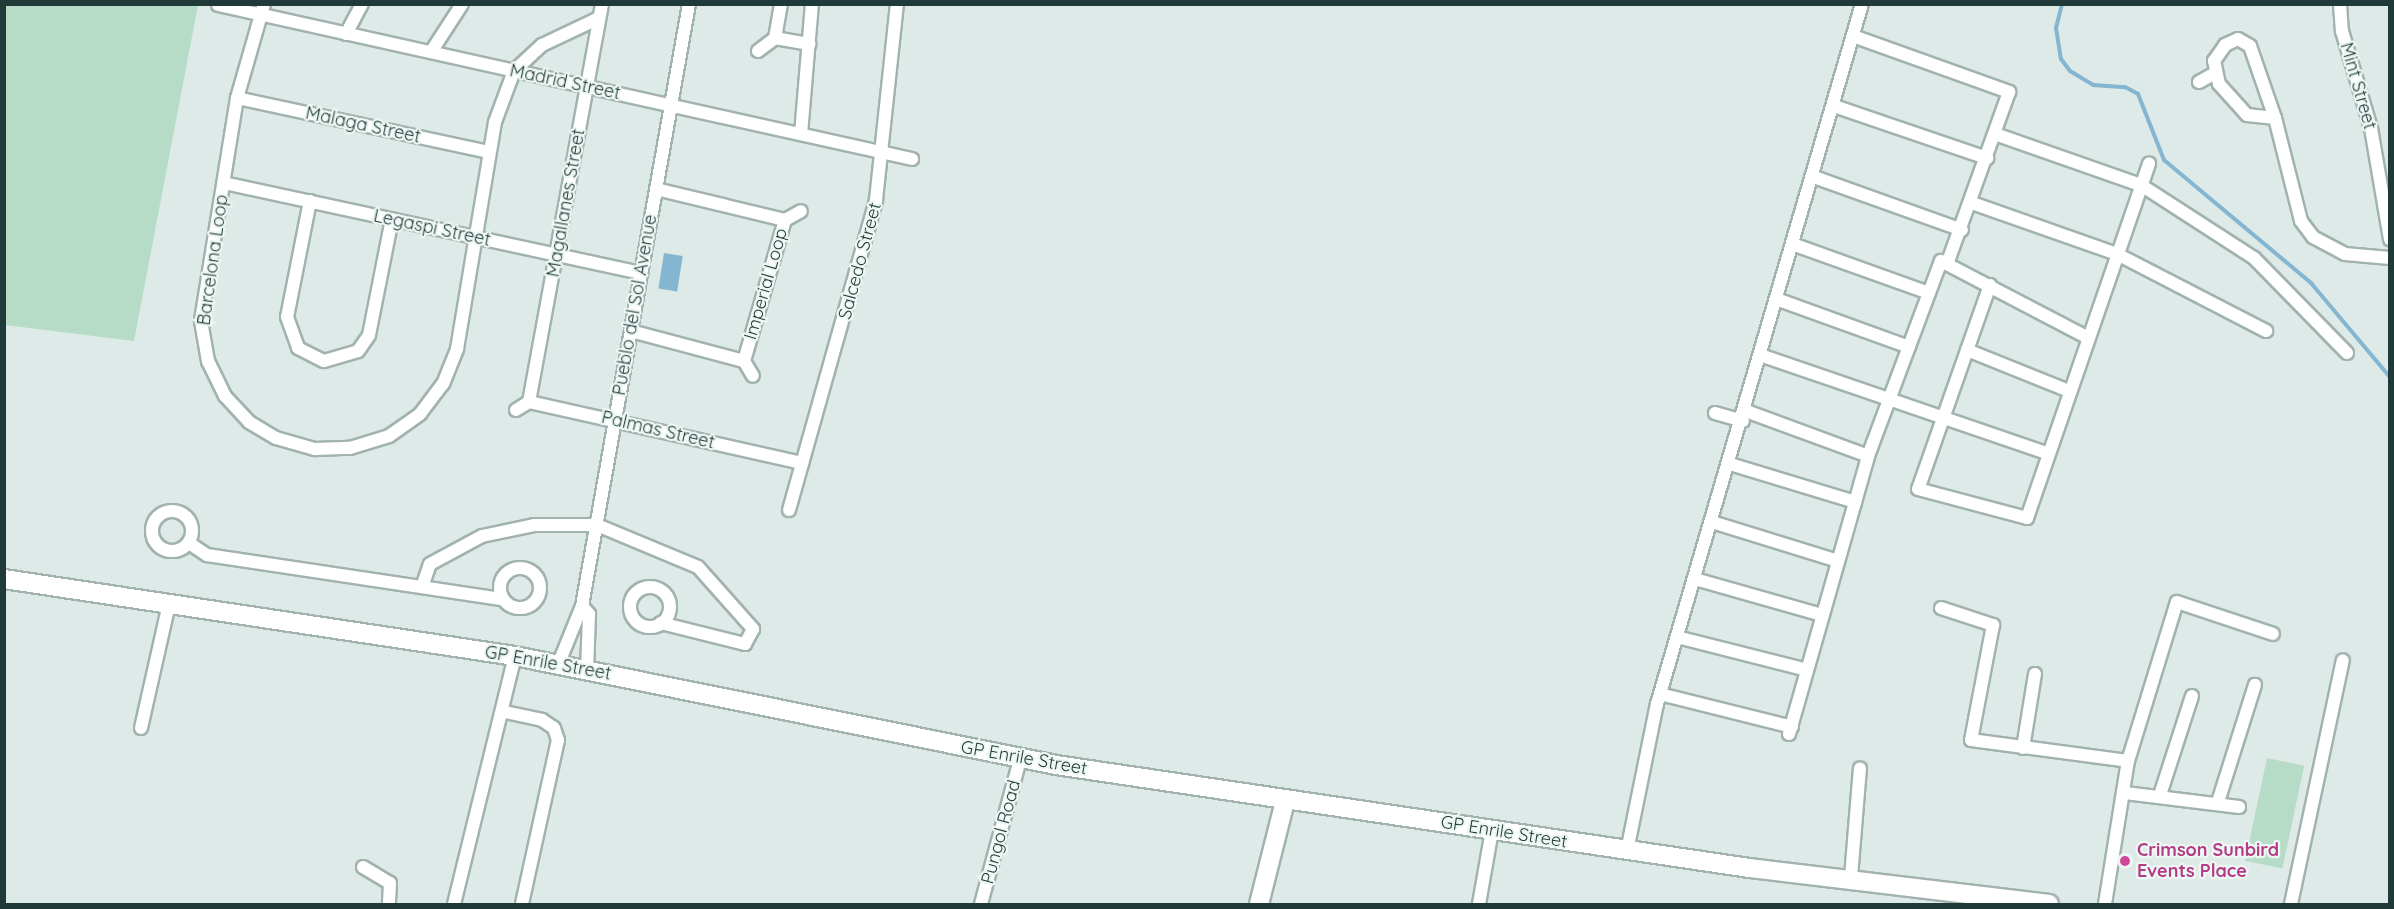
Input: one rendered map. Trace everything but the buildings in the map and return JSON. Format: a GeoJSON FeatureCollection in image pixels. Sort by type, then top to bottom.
{"type":"FeatureCollection","features":[{"type":"Feature","properties":{"kind":"street"},"geometry":{"type":"LineString","coordinates":[[346,34],[362,4]]}},
{"type":"Feature","properties":{"kind":"street"},"geometry":{"type":"LineString","coordinates":[[431,52],[462,4]]}},
{"type":"Feature","properties":{"kind":"street","name":"Magallanes Street"},"geometry":{"type":"LineString","coordinates":[[529,402],[602,4]]}},
{"type":"Feature","properties":{"kind":"street","name":"Pueblo del Sol Avenue"},"geometry":{"type":"LineString","coordinates":[[558,665],[582,606],[689,4]]}},
{"type":"Feature","properties":{"kind":"street"},"geometry":{"type":"LineString","coordinates":[[758,51],[775,38],[781,4]]}},
{"type":"Feature","properties":{"kind":"street"},"geometry":{"type":"LineString","coordinates":[[801,134],[812,4]]}},
{"type":"Feature","properties":{"kind":"street","name":"Salcedo Street"},"geometry":{"type":"LineString","coordinates":[[789,510],[859,273],[884,152],[897,4]]}},
{"type":"Feature","properties":{"kind":"street"},"geometry":{"type":"LineString","coordinates":[[1627,851],[1660,694],[1763,356],[1862,4]]}},
{"type":"Feature","properties":{"kind":"street","name":"Mint Street"},"geometry":{"type":"LineString","coordinates":[[2340,4],[2342,31],[2384,166],[2390,238]]}},
{"type":"Feature","properties":{"kind":"street","name":"Madrid Street"},"geometry":{"type":"LineString","coordinates":[[218,5],[261,9],[346,34],[912,159]]}},
{"type":"Feature","properties":{"kind":"street","name":"Barcelona Loop"},"geometry":{"type":"LineString","coordinates":[[261,9],[237,98],[201,321],[208,361],[225,396],[249,422],[276,438],[315,449],[350,448],[389,436],[420,414],[443,384],[457,349],[488,152],[514,71]]}},
{"type":"Feature","properties":{"kind":"street"},"geometry":{"type":"LineString","coordinates":[[514,71],[542,45],[599,18]]}},
{"type":"Feature","properties":{"kind":"street"},"geometry":{"type":"LineString","coordinates":[[1853,36],[2009,92],[1972,203],[1947,264]]}},
{"type":"Feature","properties":{"kind":"street"},"geometry":{"type":"LineString","coordinates":[[775,38],[809,44]]}},
{"type":"Feature","properties":{"kind":"street"},"geometry":{"type":"LineString","coordinates":[[2275,118],[2247,115],[2215,73],[2214,61],[2225,45],[2238,39],[2250,46],[2275,118],[2301,221],[2313,237],[2345,254],[2390,258]]}},
{"type":"Feature","properties":{"kind":"street"},"geometry":{"type":"LineString","coordinates":[[2199,82],[2215,73]]}},
{"type":"Feature","properties":{"kind":"street","name":"Malaga Street"},"geometry":{"type":"LineString","coordinates":[[237,98],[488,152]]}},
{"type":"Feature","properties":{"kind":"street"},"geometry":{"type":"LineString","coordinates":[[1834,106],[1987,158]]}},
{"type":"Feature","properties":{"kind":"street"},"geometry":{"type":"LineString","coordinates":[[1995,134],[2141,185],[2254,258],[2348,353]]}},
{"type":"Feature","properties":{"kind":"street"},"geometry":{"type":"LineString","coordinates":[[1990,285],[1918,489],[2027,518],[2047,453],[2149,163]]}},
{"type":"Feature","properties":{"kind":"street"},"geometry":{"type":"LineString","coordinates":[[1814,177],[1962,230]]}},
{"type":"Feature","properties":{"kind":"street","name":"Legaspi Street"},"geometry":{"type":"LineString","coordinates":[[224,183],[641,273]]}},
{"type":"Feature","properties":{"kind":"street","name":"Imperial Loop"},"geometry":{"type":"LineString","coordinates":[[631,330],[744,361],[785,220],[656,189]]}},
{"type":"Feature","properties":{"kind":"street"},"geometry":{"type":"LineString","coordinates":[[310,201],[287,317],[298,348],[324,361],[358,351],[369,335],[392,219]]}},
{"type":"Feature","properties":{"kind":"street"},"geometry":{"type":"LineString","coordinates":[[1972,203],[2118,254],[2266,331]]}},
{"type":"Feature","properties":{"kind":"street"},"geometry":{"type":"LineString","coordinates":[[785,220],[801,211]]}},
{"type":"Feature","properties":{"kind":"street"},"geometry":{"type":"LineString","coordinates":[[1795,245],[1929,293]]}},
{"type":"Feature","properties":{"kind":"street"},"geometry":{"type":"LineString","coordinates":[[1660,694],[1791,731],[1868,456],[1941,261],[2088,338]]}},
{"type":"Feature","properties":{"kind":"street"},"geometry":{"type":"LineString","coordinates":[[1779,300],[1909,347]]}},
{"type":"Feature","properties":{"kind":"street"},"geometry":{"type":"LineString","coordinates":[[1967,350],[2069,391]]}},
{"type":"Feature","properties":{"kind":"street"},"geometry":{"type":"LineString","coordinates":[[1763,356],[2047,453]]}},
{"type":"Feature","properties":{"kind":"street"},"geometry":{"type":"LineString","coordinates":[[744,361],[753,376]]}},
{"type":"Feature","properties":{"kind":"street"},"geometry":{"type":"LineString","coordinates":[[516,410],[529,402]]}},
{"type":"Feature","properties":{"kind":"street","name":"Palmas Street"},"geometry":{"type":"LineString","coordinates":[[529,402],[615,419],[802,463]]}},
{"type":"Feature","properties":{"kind":"street"},"geometry":{"type":"LineString","coordinates":[[1715,413],[1745,416],[1868,456]]}},
{"type":"Feature","properties":{"kind":"street"},"geometry":{"type":"LineString","coordinates":[[1730,464],[1855,502]]}},
{"type":"Feature","properties":{"kind":"street"},"geometry":{"type":"LineString","coordinates":[[1712,522],[1838,561]]}},
{"type":"Feature","properties":{"kind":"street"},"geometry":{"type":"LineString","coordinates":[[422,587],[430,564],[482,536],[534,525],[597,525],[698,567],[753,628],[745,644],[661,623]]}},
{"type":"Feature","properties":{"kind":"street"},"geometry":{"type":"LineString","coordinates":[[189,543],[207,555],[503,599]]}},
{"type":"Feature","properties":{"kind":"street","name":"GP Enrile Street"},"geometry":{"type":"LineString","coordinates":[[4,579],[515,656],[771,704],[855,727],[1020,759],[1285,801],[1627,851],[1851,877],[2049,904]]}},
{"type":"Feature","properties":{"kind":"street"},"geometry":{"type":"LineString","coordinates":[[1695,579],[1822,615]]}},
{"type":"Feature","properties":{"kind":"street"},"geometry":{"type":"LineString","coordinates":[[2105,904],[2125,793],[2128,760],[2177,602],[2273,634]]}},
{"type":"Feature","properties":{"kind":"street"},"geometry":{"type":"LineString","coordinates":[[141,728],[169,604]]}},
{"type":"Feature","properties":{"kind":"street","name":"Pueblo del Sol Avenue"},"geometry":{"type":"LineString","coordinates":[[582,606],[589,614],[587,671]]}},
{"type":"Feature","properties":{"kind":"street"},"geometry":{"type":"LineString","coordinates":[[1941,608],[1993,625],[1971,740],[2128,760]]}},
{"type":"Feature","properties":{"kind":"street"},"geometry":{"type":"LineString","coordinates":[[1677,636],[1808,670]]}},
{"type":"Feature","properties":{"kind":"street"},"geometry":{"type":"LineString","coordinates":[[454,904],[505,712],[515,656]]}},
{"type":"Feature","properties":{"kind":"street"},"geometry":{"type":"LineString","coordinates":[[2291,904],[2343,660]]}},
{"type":"Feature","properties":{"kind":"street"},"geometry":{"type":"LineString","coordinates":[[2023,748],[2035,674]]}},
{"type":"Feature","properties":{"kind":"street"},"geometry":{"type":"LineString","coordinates":[[2218,802],[2256,685]]}},
{"type":"Feature","properties":{"kind":"street"},"geometry":{"type":"LineString","coordinates":[[2160,795],[2192,696]]}},
{"type":"Feature","properties":{"kind":"street"},"geometry":{"type":"LineString","coordinates":[[505,712],[542,720],[554,728],[558,740],[522,904]]}},
{"type":"Feature","properties":{"kind":"street","name":"Pungol Road"},"geometry":{"type":"LineString","coordinates":[[981,904],[1020,759]]}},
{"type":"Feature","properties":{"kind":"street"},"geometry":{"type":"LineString","coordinates":[[1851,877],[1860,768]]}},
{"type":"Feature","properties":{"kind":"street"},"geometry":{"type":"LineString","coordinates":[[2125,793],[2218,802],[2239,807]]}},
{"type":"Feature","properties":{"kind":"street"},"geometry":{"type":"LineString","coordinates":[[1258,904],[1285,801]]}},
{"type":"Feature","properties":{"kind":"street"},"geometry":{"type":"LineString","coordinates":[[1479,904],[1492,830]]}},
{"type":"Feature","properties":{"kind":"street"},"geometry":{"type":"LineString","coordinates":[[363,867],[390,883],[389,904]]}},
{"type":"Feature","properties":{"kind":"green space"},"geometry":{"type":"Polygon","coordinates":[[[5,4],[198,5],[134,341],[5,325],[5,4]]]}},
{"type":"Feature","properties":{"kind":"green space"},"geometry":{"type":"Polygon","coordinates":[[[2267,758],[2304,766],[2282,869],[2245,861],[2267,758]]]}},
{"type":"Feature","properties":{"kind":"water"},"geometry":{"type":"Polygon","coordinates":[[[664,253],[683,256],[677,292],[658,289],[664,253]]]}},
{"type":"Feature","properties":{"kind":"waterway"},"geometry":{"type":"LineString","coordinates":[[2062,4],[2056,28],[2061,59],[2070,71],[2093,85],[2125,87],[2138,94],[2164,160],[2311,283],[2390,377]]}},
{"type":"Feature","properties":{"kind":"place","name":"Crimson Sunbird Events Place"},"geometry":{"type":"Point","coordinates":[2125,861]}}]}
